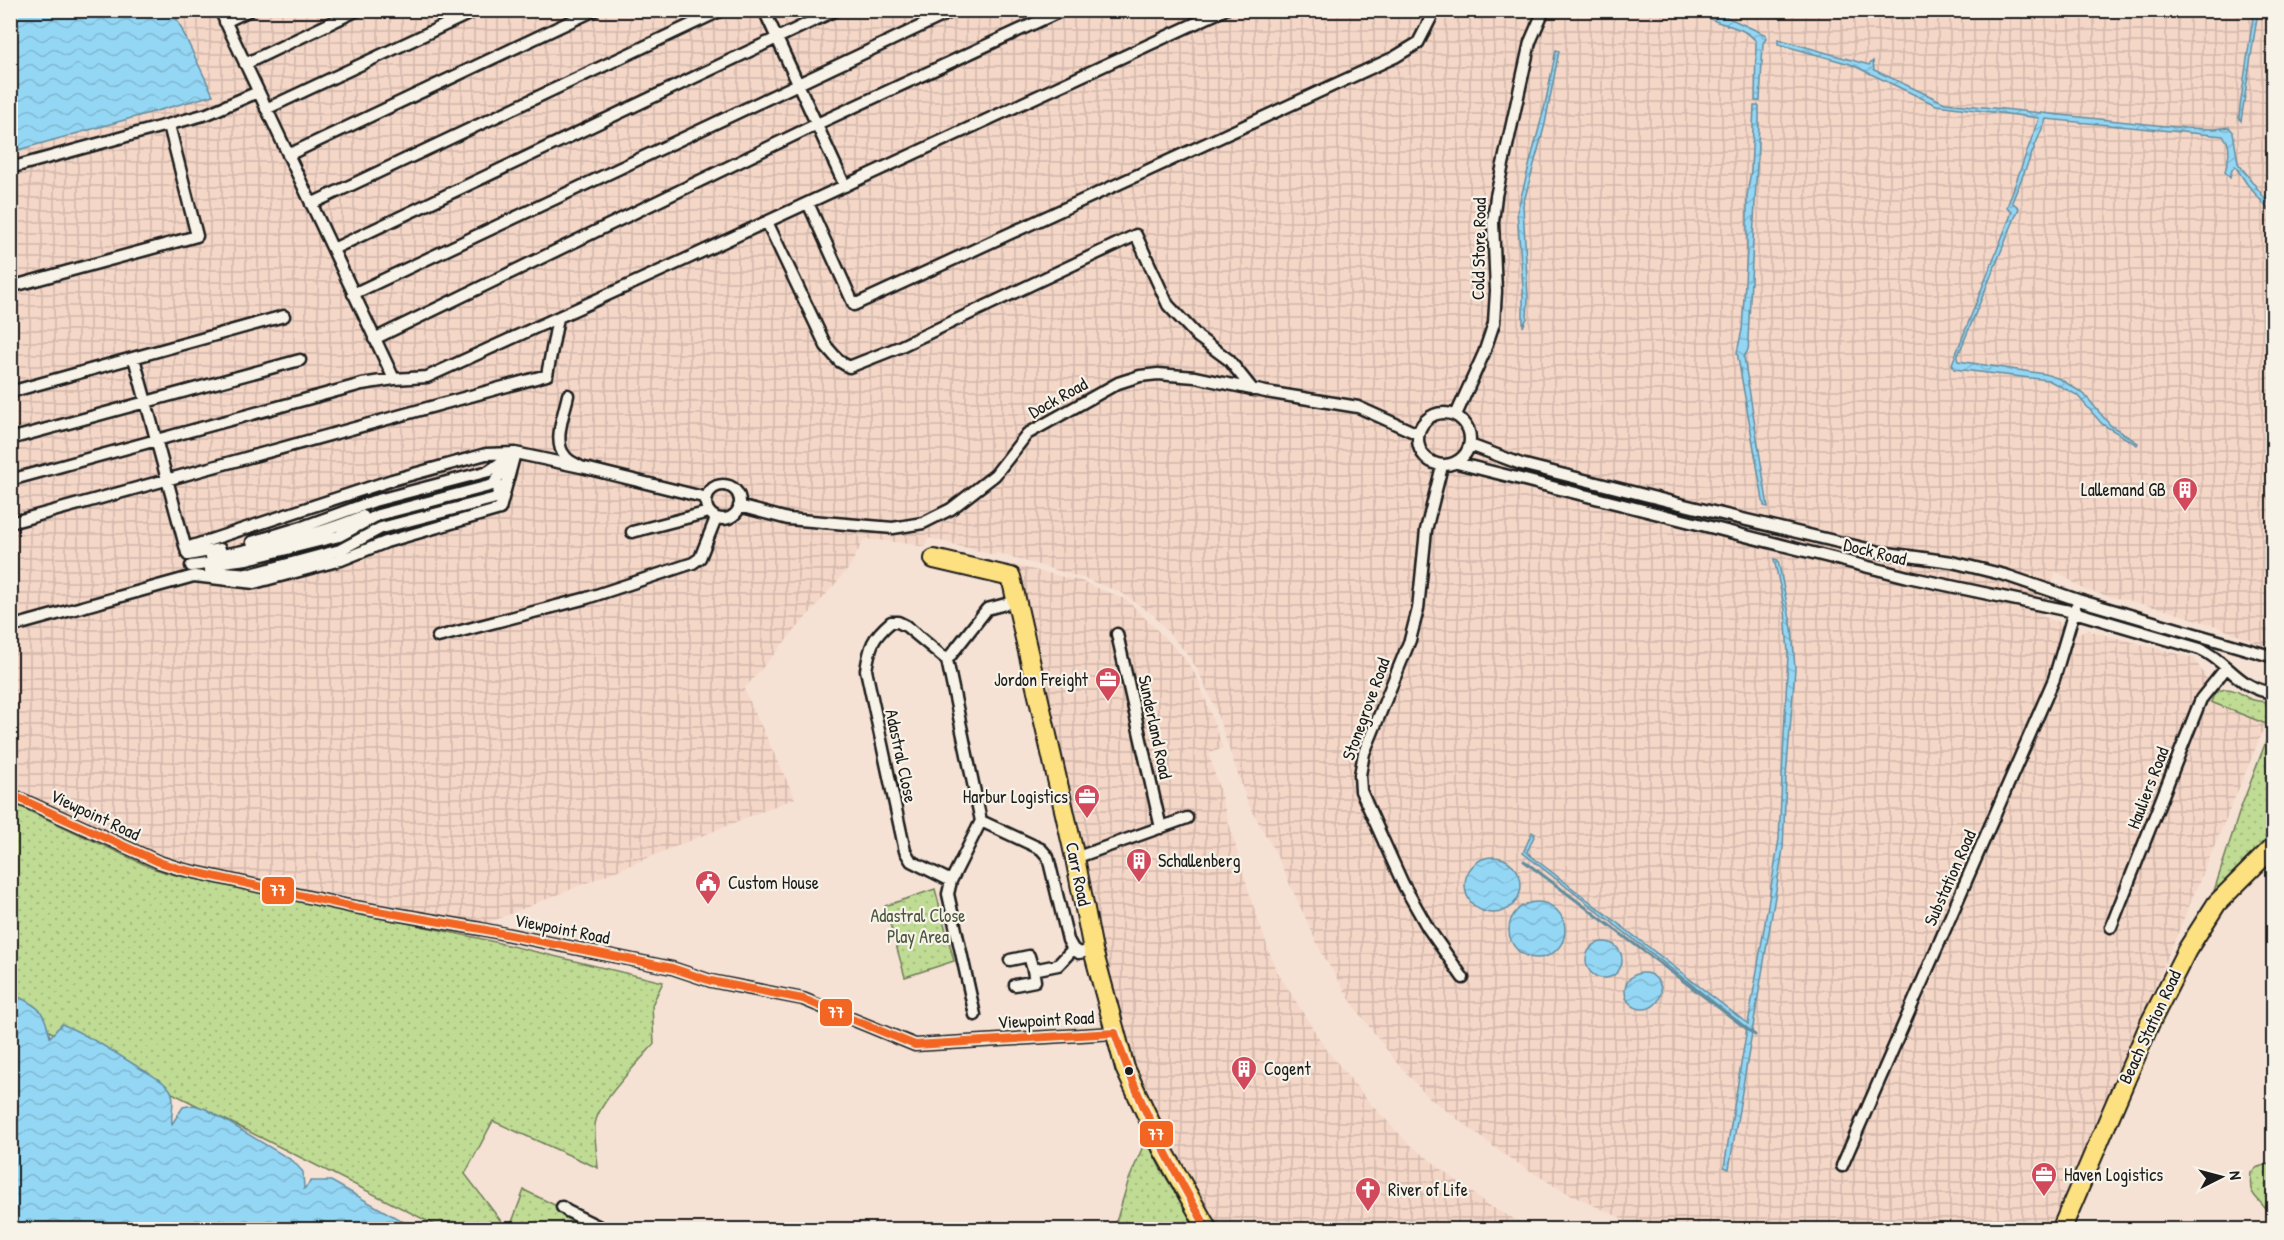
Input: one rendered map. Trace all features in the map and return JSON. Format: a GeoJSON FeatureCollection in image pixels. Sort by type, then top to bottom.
{"type":"FeatureCollection","features":[{"type":"Feature","properties":{"kind":"main road","name":"Carr Road"},"geometry":{"type":"LineString","coordinates":[[934,558],[1011,577],[1094,950],[1125,1068],[1162,1150],[1208,1230]]}},
{"type":"Feature","properties":{"kind":"main road","name":"Beach Station Road"},"geometry":{"type":"LineString","coordinates":[[2061,1230],[2150,1023],[2187,950],[2217,903],[2274,846]]}},
{"type":"Feature","properties":{"kind":"street"},"geometry":{"type":"LineString","coordinates":[[220,10],[393,379]]}},
{"type":"Feature","properties":{"kind":"street"},"geometry":{"type":"LineString","coordinates":[[225,22],[250,10]]}},
{"type":"Feature","properties":{"kind":"street"},"geometry":{"type":"LineString","coordinates":[[245,64],[358,10]]}},
{"type":"Feature","properties":{"kind":"street"},"geometry":{"type":"LineString","coordinates":[[266,109],[477,10]]}},
{"type":"Feature","properties":{"kind":"street"},"geometry":{"type":"LineString","coordinates":[[288,155],[595,10]]}},
{"type":"Feature","properties":{"kind":"street"},"geometry":{"type":"LineString","coordinates":[[311,204],[722,10]]}},
{"type":"Feature","properties":{"kind":"street"},"geometry":{"type":"LineString","coordinates":[[764,10],[845,186]]}},
{"type":"Feature","properties":{"kind":"street"},"geometry":{"type":"LineString","coordinates":[[333,249],[836,10]]}},
{"type":"Feature","properties":{"kind":"street"},"geometry":{"type":"LineString","coordinates":[[353,294],[955,10]]}},
{"type":"Feature","properties":{"kind":"street"},"geometry":{"type":"LineString","coordinates":[[374,339],[816,124],[1063,10]]}},
{"type":"Feature","properties":{"kind":"street"},"geometry":{"type":"LineString","coordinates":[[10,480],[362,384],[427,377],[1224,10]]}},
{"type":"Feature","properties":{"kind":"street"},"geometry":{"type":"LineString","coordinates":[[808,203],[854,305],[1395,57],[1418,43],[1436,10]]}},
{"type":"Feature","properties":{"kind":"street","name":"Cold Store Road"},"geometry":{"type":"LineString","coordinates":[[1456,415],[1484,353],[1494,323],[1496,291],[1493,222],[1496,196],[1530,42],[1544,10]]}},
{"type":"Feature","properties":{"kind":"street"},"geometry":{"type":"LineString","coordinates":[[10,168],[207,114],[258,92]]}},
{"type":"Feature","properties":{"kind":"street"},"geometry":{"type":"LineString","coordinates":[[10,287],[197,236],[168,124]]}},
{"type":"Feature","properties":{"kind":"street"},"geometry":{"type":"LineString","coordinates":[[766,222],[826,345],[839,361],[849,367],[897,348],[1136,235],[1168,305],[1198,337],[1229,360],[1253,390]]}},
{"type":"Feature","properties":{"kind":"street"},"geometry":{"type":"LineString","coordinates":[[10,392],[284,316]]}},
{"type":"Feature","properties":{"kind":"street"},"geometry":{"type":"LineString","coordinates":[[10,522],[547,375],[558,318]]}},
{"type":"Feature","properties":{"kind":"street"},"geometry":{"type":"LineString","coordinates":[[134,358],[190,563]]}},
{"type":"Feature","properties":{"kind":"street"},"geometry":{"type":"LineString","coordinates":[[10,439],[300,360]]}},
{"type":"Feature","properties":{"kind":"street","name":"Dock Road"},"geometry":{"type":"LineString","coordinates":[[740,506],[788,519],[893,528],[923,523],[951,509],[995,475],[1027,434],[1118,383],[1140,376],[1158,374],[1195,377],[1253,390],[1358,407],[1418,434]]}},
{"type":"Feature","properties":{"kind":"street"},"geometry":{"type":"LineString","coordinates":[[568,395],[560,446],[565,456],[581,467]]}},
{"type":"Feature","properties":{"kind":"street"},"geometry":{"type":"LineString","coordinates":[[1440,413],[1456,415],[1468,428],[1470,445],[1467,454],[1456,463],[1442,465],[1433,463],[1424,456],[1419,447],[1418,434],[1428,418],[1440,413]]}},
{"type":"Feature","properties":{"kind":"street","name":"Dock Road"},"geometry":{"type":"LineString","coordinates":[[1470,445],[1521,464],[1713,512],[1880,552],[1952,562],[2006,575],[2078,600],[2274,657]]}},
{"type":"Feature","properties":{"kind":"street"},"geometry":{"type":"LineString","coordinates":[[190,563],[392,480],[486,454],[515,453],[707,498]]}},
{"type":"Feature","properties":{"kind":"street"},"geometry":{"type":"LineString","coordinates":[[190,563],[247,559],[339,536],[378,515],[493,485],[515,453]]}},
{"type":"Feature","properties":{"kind":"street"},"geometry":{"type":"LineString","coordinates":[[190,563],[254,583],[341,560],[386,542],[500,509],[515,453]]}},
{"type":"Feature","properties":{"kind":"street"},"geometry":{"type":"LineString","coordinates":[[10,627],[374,501],[489,471],[515,453]]}},
{"type":"Feature","properties":{"kind":"street","name":"Dock Road"},"geometry":{"type":"LineString","coordinates":[[1456,463],[1908,577],[2074,612],[2200,649],[2209,653],[2248,686],[2259,691],[2273,693]]}},
{"type":"Feature","properties":{"kind":"street","name":"Stonegrove Road"},"geometry":{"type":"LineString","coordinates":[[1442,465],[1426,530],[1418,609],[1410,640],[1364,753],[1360,775],[1361,791],[1403,884],[1428,928],[1463,978]]}},
{"type":"Feature","properties":{"kind":"street"},"geometry":{"type":"LineString","coordinates":[[632,532],[713,515],[727,519],[733,516],[740,506],[738,494],[730,486],[718,486],[709,492],[707,507],[713,515]]}},
{"type":"Feature","properties":{"kind":"street"},"geometry":{"type":"LineString","coordinates":[[438,637],[587,598],[693,563],[700,558],[713,515]]}},
{"type":"Feature","properties":{"kind":"street","name":"Substation Road"},"geometry":{"type":"LineString","coordinates":[[1842,1166],[2054,679],[2078,600]]}},
{"type":"Feature","properties":{"kind":"street"},"geometry":{"type":"LineString","coordinates":[[975,1015],[948,894],[951,881],[981,821],[947,660],[987,609],[1017,601]]}},
{"type":"Feature","properties":{"kind":"street","name":"Adastral Close"},"geometry":{"type":"LineString","coordinates":[[947,660],[906,626],[898,622],[891,622],[870,645],[866,670],[905,851],[911,861],[951,881]]}},
{"type":"Feature","properties":{"kind":"street","name":"Sunderland Road"},"geometry":{"type":"LineString","coordinates":[[1118,633],[1161,828]]}},
{"type":"Feature","properties":{"kind":"street","name":"Hauliers Road"},"geometry":{"type":"LineString","coordinates":[[2111,927],[2201,699],[2224,666],[2222,655],[2225,650],[2238,645]]}},
{"type":"Feature","properties":{"kind":"street","name":"Viewpoint Road"},"geometry":{"type":"LineString","coordinates":[[10,794],[159,862],[181,869],[349,906],[481,929],[672,968],[711,981],[789,995],[915,1045],[1115,1033]]}},
{"type":"Feature","properties":{"kind":"street"},"geometry":{"type":"LineString","coordinates":[[1075,858],[1187,818]]}},
{"type":"Feature","properties":{"kind":"street"},"geometry":{"type":"LineString","coordinates":[[981,821],[1041,849],[1047,857],[1068,940],[1073,949],[1079,953],[1094,950]]}},
{"type":"Feature","properties":{"kind":"street"},"geometry":{"type":"LineString","coordinates":[[1033,970],[1058,965],[1073,949]]}},
{"type":"Feature","properties":{"kind":"street"},"geometry":{"type":"LineString","coordinates":[[1010,960],[1029,956],[1033,970],[1035,981],[1015,985]]}},
{"type":"Feature","properties":{"kind":"street"},"geometry":{"type":"LineString","coordinates":[[562,1207],[606,1230]]}},
{"type":"Feature","properties":{"kind":"shaded area"},"geometry":{"type":"Polygon","coordinates":[[[173,11],[2273,11],[2273,650],[2216,626],[2166,610],[2085,590],[2056,571],[2041,616],[2065,624],[2064,643],[2074,634],[2087,630],[2194,658],[2215,692],[2212,702],[2266,724],[2135,1034],[2049,1229],[1644,1229],[1561,1190],[1503,1154],[1427,1096],[1396,1062],[1356,1009],[1322,954],[1274,850],[1248,804],[1214,705],[1199,673],[1189,656],[1153,615],[1122,593],[1086,579],[997,553],[994,555],[928,538],[925,547],[864,539],[849,568],[744,689],[795,798],[483,925],[209,868],[170,857],[153,852],[11,787],[11,152],[213,95],[173,11]]]}},
{"type":"Feature","properties":{"kind":"shaded area"},"geometry":{"type":"Polygon","coordinates":[[[1009,564],[1081,581],[1127,600],[1184,657],[1198,679],[1223,748],[1209,754],[1252,902],[1275,968],[1324,1046],[1368,1101],[1408,1143],[1488,1205],[1533,1229],[1217,1229],[1193,1191],[1143,1091],[1122,1036],[1009,564]]]}},
{"type":"Feature","properties":{"kind":"green space"},"geometry":{"type":"Polygon","coordinates":[[[2225,689],[2254,700],[2273,702],[2266,724],[2211,702],[2215,692],[2225,689]]]}},
{"type":"Feature","properties":{"kind":"green space"},"geometry":{"type":"Polygon","coordinates":[[[2273,723],[2273,846],[2220,901],[2214,891],[2240,810],[2273,723]]]}},
{"type":"Feature","properties":{"kind":"green space"},"geometry":{"type":"Polygon","coordinates":[[[10,802],[152,868],[171,874],[478,938],[663,982],[652,1005],[654,1044],[611,1094],[597,1116],[595,1130],[598,1168],[493,1121],[465,1174],[507,1229],[443,1229],[11,1012],[10,802]]]}},
{"type":"Feature","properties":{"kind":"green space","name":"Adastral Close Play Area"},"geometry":{"type":"Polygon","coordinates":[[[935,889],[954,961],[905,977],[885,906],[935,889]]]}},
{"type":"Feature","properties":{"kind":"green space"},"geometry":{"type":"Polygon","coordinates":[[[1146,1139],[1159,1166],[1197,1229],[1114,1229],[1128,1182],[1146,1139]]]}},
{"type":"Feature","properties":{"kind":"green space"},"geometry":{"type":"Polygon","coordinates":[[[2273,1163],[2273,1203],[2265,1208],[2252,1193],[2251,1172],[2258,1167],[2273,1163]]]}},
{"type":"Feature","properties":{"kind":"green space"},"geometry":{"type":"Polygon","coordinates":[[[524,1190],[577,1216],[569,1229],[509,1230],[524,1190]]]}},
{"type":"Feature","properties":{"kind":"water"},"geometry":{"type":"Polygon","coordinates":[[[11,10],[173,11],[213,95],[11,152],[11,10]]]}},
{"type":"Feature","properties":{"kind":"water"},"geometry":{"type":"Polygon","coordinates":[[[1697,11],[1714,11],[1766,35],[1763,43],[1760,101],[1755,101],[1756,41],[1741,30],[1713,20],[1697,11]]]}},
{"type":"Feature","properties":{"kind":"water"},"geometry":{"type":"Polygon","coordinates":[[[2254,11],[2258,11],[2241,121],[2240,107],[2254,11]]]}},
{"type":"Feature","properties":{"kind":"water"},"geometry":{"type":"Polygon","coordinates":[[[1778,39],[1869,65],[1873,61],[1874,70],[1945,103],[2185,128],[2229,127],[2233,132],[2238,163],[2273,209],[2273,215],[2235,166],[2230,178],[2225,172],[2229,149],[2223,136],[2046,119],[2012,202],[2019,208],[1957,358],[1958,361],[2045,374],[2060,379],[2084,394],[2110,425],[2138,443],[2137,445],[2102,424],[2077,395],[2048,380],[1954,369],[1952,364],[2012,212],[2007,207],[2039,118],[1936,105],[1850,64],[1778,44],[1778,39]]]}},
{"type":"Feature","properties":{"kind":"water"},"geometry":{"type":"Polygon","coordinates":[[[1556,50],[1559,51],[1545,124],[1523,205],[1528,298],[1527,318],[1523,327],[1523,287],[1517,212],[1545,105],[1556,50]]]}},
{"type":"Feature","properties":{"kind":"water"},"geometry":{"type":"Polygon","coordinates":[[[1754,106],[1759,106],[1759,124],[1748,346],[1744,357],[1768,507],[1764,506],[1737,352],[1742,330],[1747,249],[1747,196],[1751,170],[1754,106]]]}},
{"type":"Feature","properties":{"kind":"water"},"geometry":{"type":"Polygon","coordinates":[[[1774,559],[1778,560],[1792,628],[1795,669],[1783,849],[1729,1169],[1724,1167],[1747,1028],[1523,853],[1532,832],[1535,834],[1527,852],[1531,856],[1748,1024],[1779,839],[1788,654],[1785,610],[1774,559]]]}},
{"type":"Feature","properties":{"kind":"water"},"geometry":{"type":"Polygon","coordinates":[[[1493,857],[1504,859],[1513,865],[1519,874],[1521,885],[1519,896],[1513,905],[1504,911],[1493,913],[1482,911],[1473,905],[1467,896],[1465,885],[1467,874],[1473,865],[1482,859],[1493,857]]]}},
{"type":"Feature","properties":{"kind":"water"},"geometry":{"type":"Polygon","coordinates":[[[1537,902],[1548,904],[1557,910],[1563,919],[1565,930],[1563,941],[1557,950],[1548,956],[1537,958],[1526,956],[1517,950],[1511,941],[1509,930],[1511,919],[1517,910],[1526,904],[1537,902]]]}},
{"type":"Feature","properties":{"kind":"water"},"geometry":{"type":"Polygon","coordinates":[[[1604,942],[1617,947],[1622,960],[1617,973],[1604,978],[1591,973],[1586,960],[1591,947],[1604,942]]]}},
{"type":"Feature","properties":{"kind":"water"},"geometry":{"type":"Polygon","coordinates":[[[1643,973],[1656,978],[1661,991],[1656,1004],[1643,1009],[1630,1004],[1625,991],[1630,978],[1643,973]]]}},
{"type":"Feature","properties":{"kind":"water"},"geometry":{"type":"Polygon","coordinates":[[[11,993],[28,1001],[42,1013],[50,1037],[62,1024],[101,1044],[162,1082],[173,1096],[172,1124],[183,1107],[194,1105],[206,1109],[293,1161],[303,1172],[304,1189],[311,1181],[331,1181],[416,1229],[11,1229],[11,993]]]}},
{"type":"Feature","properties":{"kind":"waterway"},"geometry":{"type":"LineString","coordinates":[[1524,861],[1755,1035]]}},
{"type":"Feature","properties":{"kind":"transit line","name":"77"},"geometry":{"type":"LineString","coordinates":[[10,794],[159,862],[181,869],[349,906],[481,929],[672,968],[711,981],[803,999],[915,1045],[1115,1033]]}},
{"type":"Feature","properties":{"kind":"transit line","name":"77"},"geometry":{"type":"LineString","coordinates":[[1115,1033],[1156,1134],[1208,1230]]}},
{"type":"Feature","properties":{"kind":"place","name":"Lallemand GB"},"geometry":{"type":"Point","coordinates":[2185,513]}},
{"type":"Feature","properties":{"kind":"place","name":"Jordon Freight"},"geometry":{"type":"Point","coordinates":[1108,703]}},
{"type":"Feature","properties":{"kind":"place","name":"Harbur Logistics"},"geometry":{"type":"Point","coordinates":[1087,820]}},
{"type":"Feature","properties":{"kind":"place","name":"Schallenberg"},"geometry":{"type":"Point","coordinates":[1139,884]}},
{"type":"Feature","properties":{"kind":"place","name":"Custom House"},"geometry":{"type":"Point","coordinates":[708,906]}},
{"type":"Feature","properties":{"kind":"place","name":"Cogent"},"geometry":{"type":"Point","coordinates":[1244,1092]}},
{"type":"Feature","properties":{"kind":"place","name":"Haven Logistics"},"geometry":{"type":"Point","coordinates":[2044,1198]}},
{"type":"Feature","properties":{"kind":"place","name":"River of Life"},"geometry":{"type":"Point","coordinates":[1368,1213]}}]}
